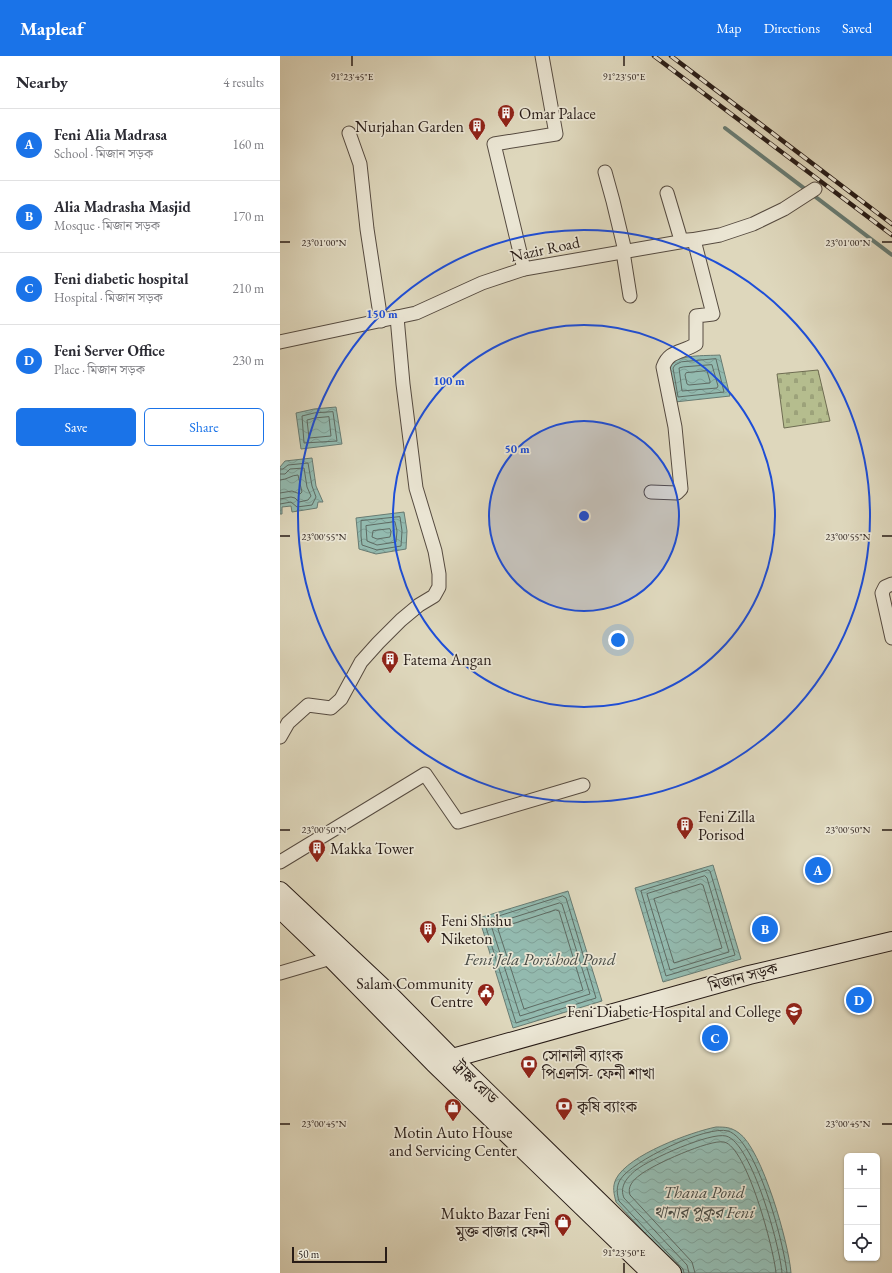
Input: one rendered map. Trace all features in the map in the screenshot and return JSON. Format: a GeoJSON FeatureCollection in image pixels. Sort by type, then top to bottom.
{"type":"FeatureCollection","features":[{"type":"Feature","properties":{"kind":"main road","name":"ট্রাঙ্ক রোড"},"geometry":{"type":"LineString","coordinates":[[280,891],[381,986],[452,1058],[672,1273]]}},
{"type":"Feature","properties":{"kind":"main road","name":"ট্রাঙ্ক রোড"},"geometry":{"type":"LineString","coordinates":[[280,909],[646,1272]]}},
{"type":"Feature","properties":{"kind":"main road","name":"মিজান সড়ক"},"geometry":{"type":"LineString","coordinates":[[434,1063],[749,975],[892,940]]}},
{"type":"Feature","properties":{"kind":"street"},"geometry":{"type":"LineString","coordinates":[[524,269],[494,144],[556,134],[542,56]]}},
{"type":"Feature","properties":{"kind":"street"},"geometry":{"type":"LineString","coordinates":[[349,132],[360,164],[367,229],[382,321]]}},
{"type":"Feature","properties":{"kind":"street"},"geometry":{"type":"LineString","coordinates":[[605,172],[614,201],[624,251],[630,296]]}},
{"type":"Feature","properties":{"kind":"street","name":"Nazir Road"},"geometry":{"type":"LineString","coordinates":[[280,342],[416,313],[482,283],[524,269],[720,235],[753,224],[784,209],[815,189]]}},
{"type":"Feature","properties":{"kind":"street"},"geometry":{"type":"LineString","coordinates":[[651,492],[678,492],[681,489],[675,427],[663,367],[666,359],[671,354],[696,344],[696,316],[713,314],[694,240],[681,240],[667,193]]}},
{"type":"Feature","properties":{"kind":"street"},"geometry":{"type":"LineString","coordinates":[[280,737],[288,723],[308,706],[331,708],[341,699],[361,662],[401,620],[419,605],[434,596],[439,588],[439,574],[435,551],[416,488],[403,384],[397,317]]}},
{"type":"Feature","properties":{"kind":"street"},"geometry":{"type":"LineString","coordinates":[[892,584],[885,587],[882,593],[892,638]]}},
{"type":"Feature","properties":{"kind":"street"},"geometry":{"type":"LineString","coordinates":[[280,862],[424,774],[458,822],[583,785]]}},
{"type":"Feature","properties":{"kind":"street"},"geometry":{"type":"LineString","coordinates":[[280,973],[331,958]]}},
{"type":"Feature","properties":{"kind":"green space"},"geometry":{"type":"Polygon","coordinates":[[[818,370],[830,421],[784,428],[777,374],[818,370]]]}},
{"type":"Feature","properties":{"kind":"water"},"geometry":{"type":"Polygon","coordinates":[[[720,355],[730,396],[675,402],[669,366],[679,359],[720,355]]]}},
{"type":"Feature","properties":{"kind":"water"},"geometry":{"type":"Polygon","coordinates":[[[336,407],[342,444],[301,449],[296,413],[314,409],[336,407]]]}},
{"type":"Feature","properties":{"kind":"water"},"geometry":{"type":"Polygon","coordinates":[[[312,458],[316,486],[323,502],[318,502],[317,508],[292,512],[291,506],[282,507],[282,514],[280,514],[280,467],[285,461],[312,458]]]}},
{"type":"Feature","properties":{"kind":"water"},"geometry":{"type":"Polygon","coordinates":[[[404,512],[407,531],[406,549],[376,554],[359,549],[356,518],[404,512]]]}},
{"type":"Feature","properties":{"kind":"water"},"geometry":{"type":"Polygon","coordinates":[[[713,865],[741,959],[663,982],[635,888],[713,865]]]}},
{"type":"Feature","properties":{"kind":"water","name":"Feni Jela Porishod Pond"},"geometry":{"type":"Polygon","coordinates":[[[568,891],[602,1001],[513,1028],[479,918],[568,891]]]}},
{"type":"Feature","properties":{"kind":"water","name":"Thana Pond থানার পুকুর Feni"},"geometry":{"type":"Polygon","coordinates":[[[716,1127],[728,1128],[739,1133],[748,1142],[757,1158],[780,1220],[791,1273],[682,1273],[616,1202],[614,1188],[616,1179],[633,1161],[646,1153],[677,1139],[716,1127]]]}},
{"type":"Feature","properties":{"kind":"waterway"},"geometry":{"type":"LineString","coordinates":[[725,128],[892,255]]}},
{"type":"Feature","properties":{"kind":"railway"},"geometry":{"type":"LineString","coordinates":[[654,56],[892,235]]}},
{"type":"Feature","properties":{"kind":"railway"},"geometry":{"type":"LineString","coordinates":[[671,56],[892,224]]}},
{"type":"Feature","properties":{"kind":"place","name":"Omar Palace"},"geometry":{"type":"Point","coordinates":[506,128]}},
{"type":"Feature","properties":{"kind":"place","name":"Nurjahan Garden"},"geometry":{"type":"Point","coordinates":[477,141]}},
{"type":"Feature","properties":{"kind":"place","name":"Fatema Angan"},"geometry":{"type":"Point","coordinates":[390,674]}},
{"type":"Feature","properties":{"kind":"place","name":"Feni Zilla Porisod"},"geometry":{"type":"Point","coordinates":[685,840]}},
{"type":"Feature","properties":{"kind":"place","name":"Makka Tower"},"geometry":{"type":"Point","coordinates":[317,863]}},
{"type":"Feature","properties":{"kind":"place","name":"Feni Alia Madrasa"},"geometry":{"type":"Point","coordinates":[818,870]}},
{"type":"Feature","properties":{"kind":"place","name":"Alia Madrasha Masjid"},"geometry":{"type":"Point","coordinates":[765,929]}},
{"type":"Feature","properties":{"kind":"place","name":"Feni Shishu Niketon"},"geometry":{"type":"Point","coordinates":[428,944]}},
{"type":"Feature","properties":{"kind":"place","name":"Feni Server Office"},"geometry":{"type":"Point","coordinates":[859,1000]}},
{"type":"Feature","properties":{"kind":"place","name":"Salam Community Centre"},"geometry":{"type":"Point","coordinates":[486,1007]}},
{"type":"Feature","properties":{"kind":"place","name":"Feni Diabetic Hospital and College"},"geometry":{"type":"Point","coordinates":[794,1026]}},
{"type":"Feature","properties":{"kind":"place","name":"Feni diabetic hospital"},"geometry":{"type":"Point","coordinates":[715,1038]}},
{"type":"Feature","properties":{"kind":"place","name":"সোনালী ব্যাংক পিএলসি- ফেনী শাখা"},"geometry":{"type":"Point","coordinates":[529,1079]}},
{"type":"Feature","properties":{"kind":"place","name":"কৃষি ব্যাংক"},"geometry":{"type":"Point","coordinates":[564,1121]}},
{"type":"Feature","properties":{"kind":"place","name":"Motin Auto House and Servicing Center"},"geometry":{"type":"Point","coordinates":[453,1122]}},
{"type":"Feature","properties":{"kind":"place","name":"Mukto Bazar Feni মুক্ত বাজার ফেনী"},"geometry":{"type":"Point","coordinates":[563,1237]}}]}
